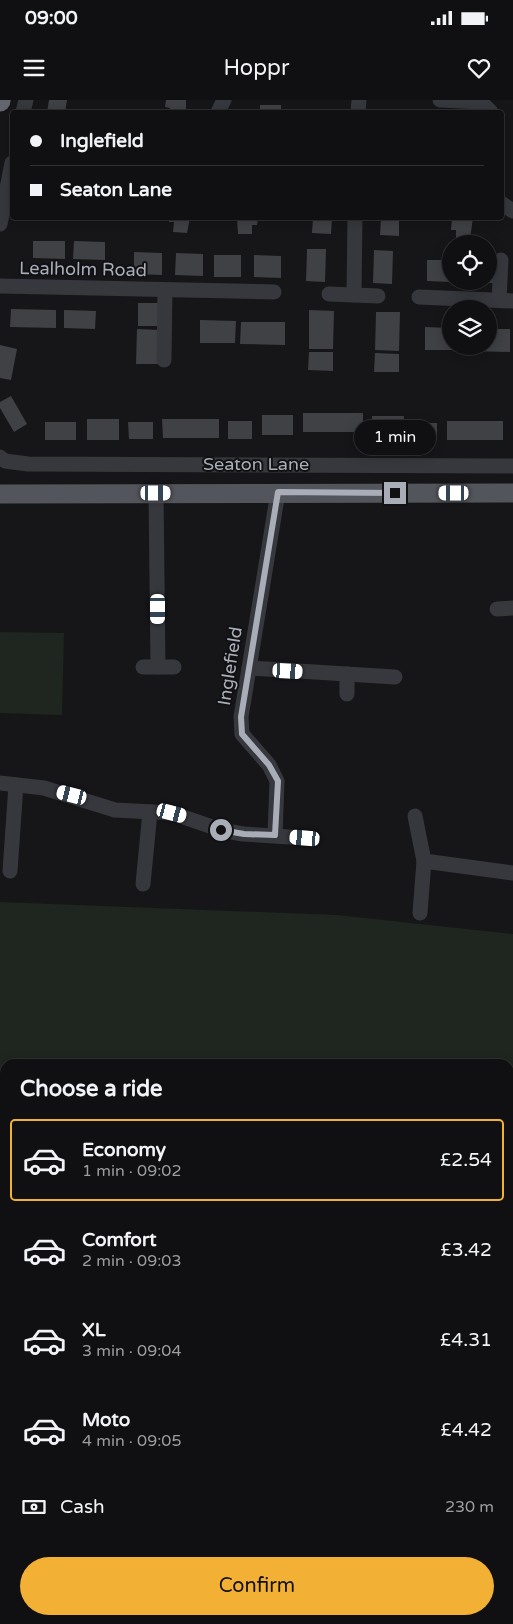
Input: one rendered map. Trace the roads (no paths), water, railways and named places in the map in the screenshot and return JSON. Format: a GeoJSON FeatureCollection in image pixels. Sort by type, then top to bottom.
{"type":"FeatureCollection","features":[{"type":"Feature","properties":{"kind":"main road","name":"Seaton Lane"},"geometry":{"type":"LineString","coordinates":[[0,494],[513,493]]}},
{"type":"Feature","properties":{"kind":"street"},"geometry":{"type":"LineString","coordinates":[[440,100],[481,102],[489,110]]}},
{"type":"Feature","properties":{"kind":"street"},"geometry":{"type":"LineString","coordinates":[[0,224],[10,173]]}},
{"type":"Feature","properties":{"kind":"street"},"geometry":{"type":"LineString","coordinates":[[354,295],[355,220]]}},
{"type":"Feature","properties":{"kind":"street"},"geometry":{"type":"LineString","coordinates":[[419,297],[506,300],[500,260]]}},
{"type":"Feature","properties":{"kind":"street","name":"Lealholm Road"},"geometry":{"type":"LineString","coordinates":[[0,286],[274,292]]}},
{"type":"Feature","properties":{"kind":"street","name":"Lealholm Road"},"geometry":{"type":"LineString","coordinates":[[164,360],[165,290]]}},
{"type":"Feature","properties":{"kind":"street"},"geometry":{"type":"LineString","coordinates":[[329,294],[378,296]]}},
{"type":"Feature","properties":{"kind":"street","name":"Seaton Lane"},"geometry":{"type":"LineString","coordinates":[[0,456],[5,461],[28,464],[513,466]]}},
{"type":"Feature","properties":{"kind":"street","name":"Inglefield"},"geometry":{"type":"LineString","coordinates":[[275,835],[278,781],[269,765],[242,734],[241,717],[278,492]]}},
{"type":"Feature","properties":{"kind":"street"},"geometry":{"type":"LineString","coordinates":[[156,493],[158,667]]}},
{"type":"Feature","properties":{"kind":"street"},"geometry":{"type":"LineString","coordinates":[[498,609],[513,608]]}},
{"type":"Feature","properties":{"kind":"street"},"geometry":{"type":"LineString","coordinates":[[143,667],[174,667]]}},
{"type":"Feature","properties":{"kind":"street"},"geometry":{"type":"LineString","coordinates":[[249,668],[395,677]]}},
{"type":"Feature","properties":{"kind":"street"},"geometry":{"type":"LineString","coordinates":[[346,694],[347,674]]}},
{"type":"Feature","properties":{"kind":"street"},"geometry":{"type":"LineString","coordinates":[[0,783],[54,790],[115,810],[172,813],[221,830],[244,834],[305,838]]}},
{"type":"Feature","properties":{"kind":"street"},"geometry":{"type":"LineString","coordinates":[[10,871],[6,840],[16,785]]}},
{"type":"Feature","properties":{"kind":"street"},"geometry":{"type":"LineString","coordinates":[[142,884],[150,812]]}},
{"type":"Feature","properties":{"kind":"street"},"geometry":{"type":"LineString","coordinates":[[416,816],[424,861],[420,913]]}},
{"type":"Feature","properties":{"kind":"street"},"geometry":{"type":"LineString","coordinates":[[424,861],[513,873]]}}]}
